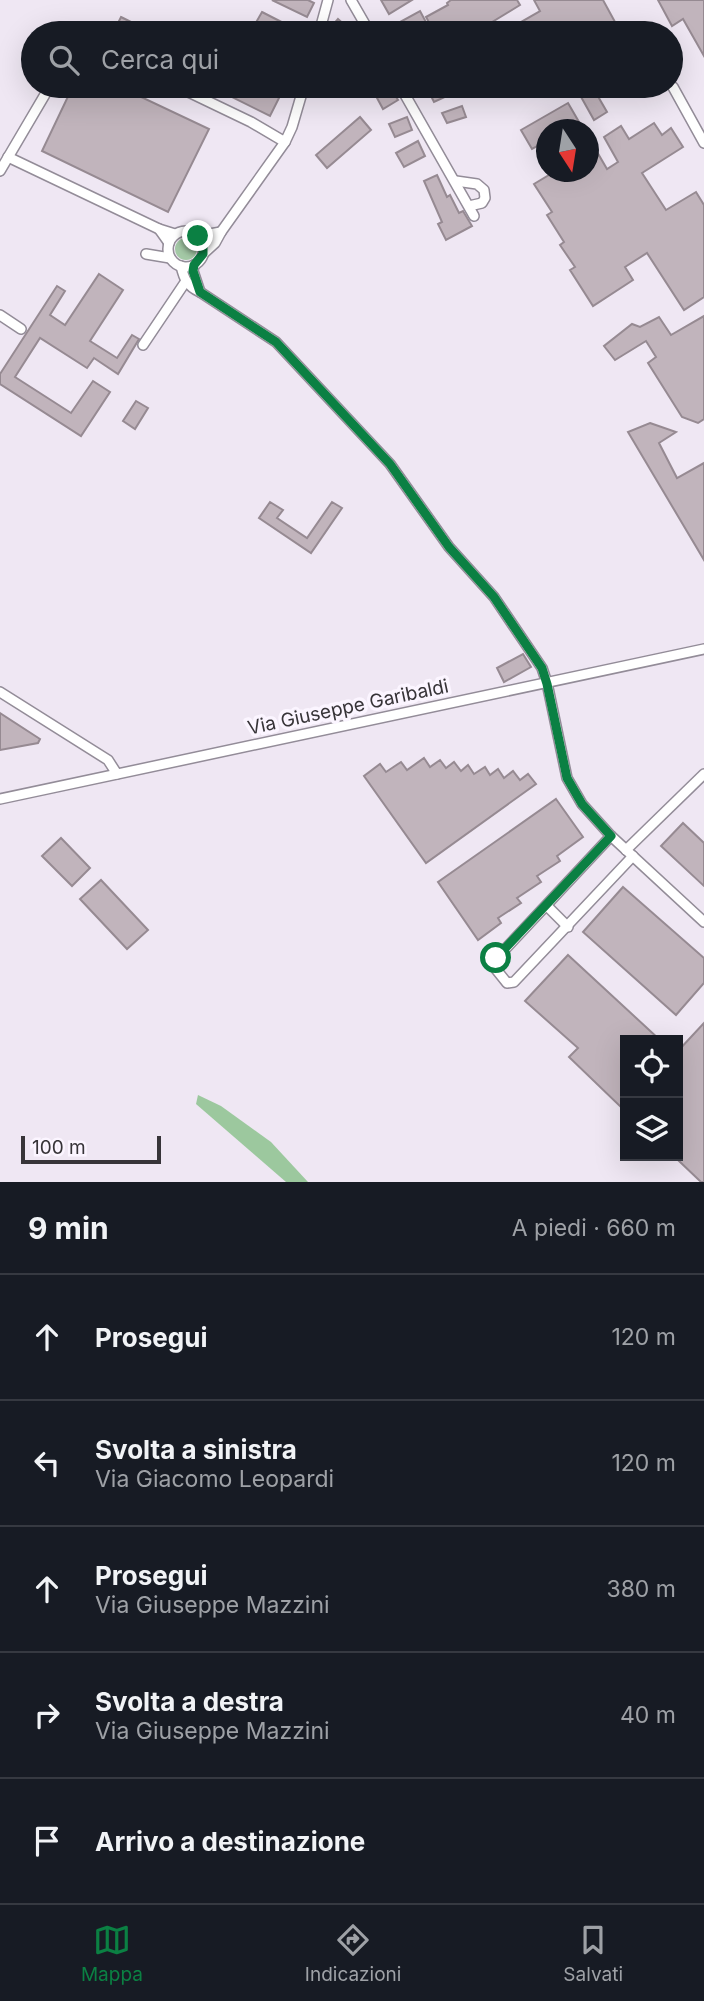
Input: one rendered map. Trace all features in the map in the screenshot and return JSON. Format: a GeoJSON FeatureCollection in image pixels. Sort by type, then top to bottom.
{"type":"FeatureCollection","features":[{"type":"Feature","properties":{"kind":"street"},"geometry":{"type":"LineString","coordinates":[[322,21],[328,0]]}},
{"type":"Feature","properties":{"kind":"street"},"geometry":{"type":"LineString","coordinates":[[351,0],[363,21]]}},
{"type":"Feature","properties":{"kind":"street"},"geometry":{"type":"LineString","coordinates":[[0,171],[43,98]]}},
{"type":"Feature","properties":{"kind":"street"},"geometry":{"type":"LineString","coordinates":[[201,98],[285,142]]}},
{"type":"Feature","properties":{"kind":"street"},"geometry":{"type":"LineString","coordinates":[[200,292],[193,271],[194,265],[215,243],[285,142],[300,98]]}},
{"type":"Feature","properties":{"kind":"street"},"geometry":{"type":"LineString","coordinates":[[407,98],[474,216]]}},
{"type":"Feature","properties":{"kind":"street"},"geometry":{"type":"LineString","coordinates":[[679,98],[704,143]]}},
{"type":"Feature","properties":{"kind":"street"},"geometry":{"type":"LineString","coordinates":[[8,157],[159,229],[171,241],[170,258]]}},
{"type":"Feature","properties":{"kind":"street"},"geometry":{"type":"LineString","coordinates":[[456,181],[477,184],[484,190],[485,198],[482,202],[469,206]]}},
{"type":"Feature","properties":{"kind":"street"},"geometry":{"type":"LineString","coordinates":[[203,254],[203,244],[198,236],[183,231],[171,241],[146,254],[170,258],[181,266],[190,288],[276,342],[390,464],[449,547],[494,597],[542,668],[567,778],[582,804],[611,836],[704,922]]}},
{"type":"Feature","properties":{"kind":"street"},"geometry":{"type":"LineString","coordinates":[[198,236],[221,232]]}},
{"type":"Feature","properties":{"kind":"street"},"geometry":{"type":"LineString","coordinates":[[181,266],[194,265]]}},
{"type":"Feature","properties":{"kind":"street"},"geometry":{"type":"LineString","coordinates":[[143,345],[186,281]]}},
{"type":"Feature","properties":{"kind":"street"},"geometry":{"type":"LineString","coordinates":[[0,314],[21,329]]}},
{"type":"Feature","properties":{"kind":"street","name":"Via Giuseppe Garibaldi"},"geometry":{"type":"LineString","coordinates":[[0,799],[704,649]]}},
{"type":"Feature","properties":{"kind":"street"},"geometry":{"type":"LineString","coordinates":[[0,692],[108,760],[117,774]]}},
{"type":"Feature","properties":{"kind":"street"},"geometry":{"type":"LineString","coordinates":[[611,836],[494,961],[495,968],[507,983],[514,982],[568,927],[630,853],[704,774]]}},
{"type":"Feature","properties":{"kind":"street"},"geometry":{"type":"LineString","coordinates":[[547,906],[568,927]]}},
{"type":"Feature","properties":{"kind":"green space"},"geometry":{"type":"Polygon","coordinates":[[[182,238],[190,238],[197,245],[197,253],[190,260],[182,260],[175,253],[175,245],[182,238]]]}},
{"type":"Feature","properties":{"kind":"green space"},"geometry":{"type":"Polygon","coordinates":[[[198,1095],[221,1106],[271,1142],[308,1182],[286,1182],[196,1104],[198,1095]]]}},
{"type":"Feature","properties":{"kind":"building"},"geometry":{"type":"Polygon","coordinates":[[[272,0],[308,0],[314,3],[307,17],[272,0]]]}},
{"type":"Feature","properties":{"kind":"building"},"geometry":{"type":"Polygon","coordinates":[[[381,0],[412,0],[389,14],[381,0]]]}},
{"type":"Feature","properties":{"kind":"building"},"geometry":{"type":"Polygon","coordinates":[[[451,0],[517,0],[520,5],[494,21],[428,21],[426,17],[448,5],[451,0]]]}},
{"type":"Feature","properties":{"kind":"building"},"geometry":{"type":"Polygon","coordinates":[[[534,0],[603,0],[614,21],[523,21],[540,11],[534,0]]]}},
{"type":"Feature","properties":{"kind":"building"},"geometry":{"type":"Polygon","coordinates":[[[658,0],[704,0],[704,56],[683,19],[669,21],[658,0]]]}},
{"type":"Feature","properties":{"kind":"building"},"geometry":{"type":"Polygon","coordinates":[[[420,11],[425,21],[402,21],[420,11]]]}},
{"type":"Feature","properties":{"kind":"building"},"geometry":{"type":"Polygon","coordinates":[[[262,12],[280,21],[257,21],[262,12]]]}},
{"type":"Feature","properties":{"kind":"building"},"geometry":{"type":"Polygon","coordinates":[[[67,98],[143,98],[209,129],[168,212],[42,151],[67,98]]]}},
{"type":"Feature","properties":{"kind":"building"},"geometry":{"type":"Polygon","coordinates":[[[234,98],[279,98],[270,116],[234,98]]]}},
{"type":"Feature","properties":{"kind":"building"},"geometry":{"type":"Polygon","coordinates":[[[377,98],[397,98],[398,100],[383,109],[377,98]]]}},
{"type":"Feature","properties":{"kind":"building"},"geometry":{"type":"Polygon","coordinates":[[[582,98],[599,98],[607,112],[593,119],[582,98]]]}},
{"type":"Feature","properties":{"kind":"building"},"geometry":{"type":"Polygon","coordinates":[[[568,103],[577,119],[540,119],[568,103]]]}},
{"type":"Feature","properties":{"kind":"building"},"geometry":{"type":"Polygon","coordinates":[[[462,106],[466,117],[447,123],[442,113],[462,106]]]}},
{"type":"Feature","properties":{"kind":"building"},"geometry":{"type":"Polygon","coordinates":[[[360,117],[371,130],[327,168],[316,155],[360,117]]]}},
{"type":"Feature","properties":{"kind":"building"},"geometry":{"type":"Polygon","coordinates":[[[407,117],[412,130],[395,137],[389,124],[407,117]]]}},
{"type":"Feature","properties":{"kind":"building"},"geometry":{"type":"Polygon","coordinates":[[[536,121],[536,147],[532,149],[521,130],[536,121]]]}},
{"type":"Feature","properties":{"kind":"building"},"geometry":{"type":"Polygon","coordinates":[[[654,123],[662,135],[671,128],[683,147],[642,173],[666,210],[696,192],[704,205],[704,297],[684,310],[647,253],[625,267],[633,280],[593,306],[570,270],[575,267],[560,245],[564,242],[547,215],[552,212],[534,184],[599,182],[599,155],[607,169],[618,162],[604,137],[621,126],[629,139],[654,123]]]}},
{"type":"Feature","properties":{"kind":"building"},"geometry":{"type":"Polygon","coordinates":[[[418,141],[425,156],[404,167],[396,153],[418,141]]]}},
{"type":"Feature","properties":{"kind":"building"},"geometry":{"type":"Polygon","coordinates":[[[437,175],[447,197],[450,195],[459,213],[463,211],[472,226],[446,240],[438,224],[442,222],[424,181],[437,175]]]}},
{"type":"Feature","properties":{"kind":"building"},"geometry":{"type":"Polygon","coordinates":[[[99,274],[123,290],[90,341],[117,358],[132,335],[139,339],[118,374],[94,358],[87,368],[40,338],[15,377],[71,413],[93,381],[110,392],[81,436],[0,384],[0,374],[57,286],[65,291],[50,315],[65,325],[99,274]]]}},
{"type":"Feature","properties":{"kind":"building"},"geometry":{"type":"Polygon","coordinates":[[[704,316],[704,419],[698,423],[682,417],[648,363],[656,357],[646,341],[615,360],[604,346],[632,324],[640,327],[659,317],[671,335],[704,316]]]}},
{"type":"Feature","properties":{"kind":"building"},"geometry":{"type":"Polygon","coordinates":[[[136,401],[148,408],[135,429],[123,421],[136,401]]]}},
{"type":"Feature","properties":{"kind":"building"},"geometry":{"type":"Polygon","coordinates":[[[650,423],[676,432],[659,443],[677,478],[704,463],[704,560],[628,432],[650,423]]]}},
{"type":"Feature","properties":{"kind":"building"},"geometry":{"type":"Polygon","coordinates":[[[270,502],[283,510],[277,518],[307,538],[332,502],[342,508],[311,553],[259,518],[270,502]]]}},
{"type":"Feature","properties":{"kind":"building"},"geometry":{"type":"Polygon","coordinates":[[[523,654],[531,667],[504,682],[497,668],[523,654]]]}},
{"type":"Feature","properties":{"kind":"building"},"geometry":{"type":"Polygon","coordinates":[[[0,713],[40,739],[38,743],[0,750],[0,713]]]}},
{"type":"Feature","properties":{"kind":"building"},"geometry":{"type":"Polygon","coordinates":[[[424,758],[430,767],[440,760],[446,768],[454,762],[461,771],[468,765],[474,774],[485,767],[490,775],[498,769],[504,778],[513,771],[520,780],[528,774],[536,784],[426,863],[364,776],[380,764],[386,772],[401,762],[407,770],[424,758]]]}},
{"type":"Feature","properties":{"kind":"building"},"geometry":{"type":"Polygon","coordinates":[[[556,799],[583,837],[557,856],[560,861],[537,876],[541,882],[517,898],[521,903],[498,918],[501,923],[478,940],[438,882],[556,799]]]}},
{"type":"Feature","properties":{"kind":"building"},"geometry":{"type":"Polygon","coordinates":[[[683,823],[704,843],[704,886],[661,846],[683,823]]]}},
{"type":"Feature","properties":{"kind":"building"},"geometry":{"type":"Polygon","coordinates":[[[61,838],[90,868],[72,886],[42,856],[61,838]]]}},
{"type":"Feature","properties":{"kind":"building"},"geometry":{"type":"Polygon","coordinates":[[[101,880],[148,930],[127,949],[80,899],[101,880]]]}},
{"type":"Feature","properties":{"kind":"building"},"geometry":{"type":"Polygon","coordinates":[[[623,887],[704,958],[704,983],[676,1015],[583,932],[623,887]]]}},
{"type":"Feature","properties":{"kind":"building"},"geometry":{"type":"Polygon","coordinates":[[[568,955],[655,1035],[620,1035],[620,1106],[569,1057],[578,1048],[525,1001],[568,955]]]}},
{"type":"Feature","properties":{"kind":"building"},"geometry":{"type":"Polygon","coordinates":[[[704,1023],[704,1182],[679,1161],[683,1161],[683,1046],[704,1023]]]}},
{"type":"Feature","properties":{"kind":"route"},"geometry":{"type":"LineString","coordinates":[[198,236],[203,244],[203,254],[194,265],[193,271],[200,292],[276,342],[390,464],[449,547],[494,597],[542,668],[567,778],[582,804],[611,836],[496,958]]}}]}
